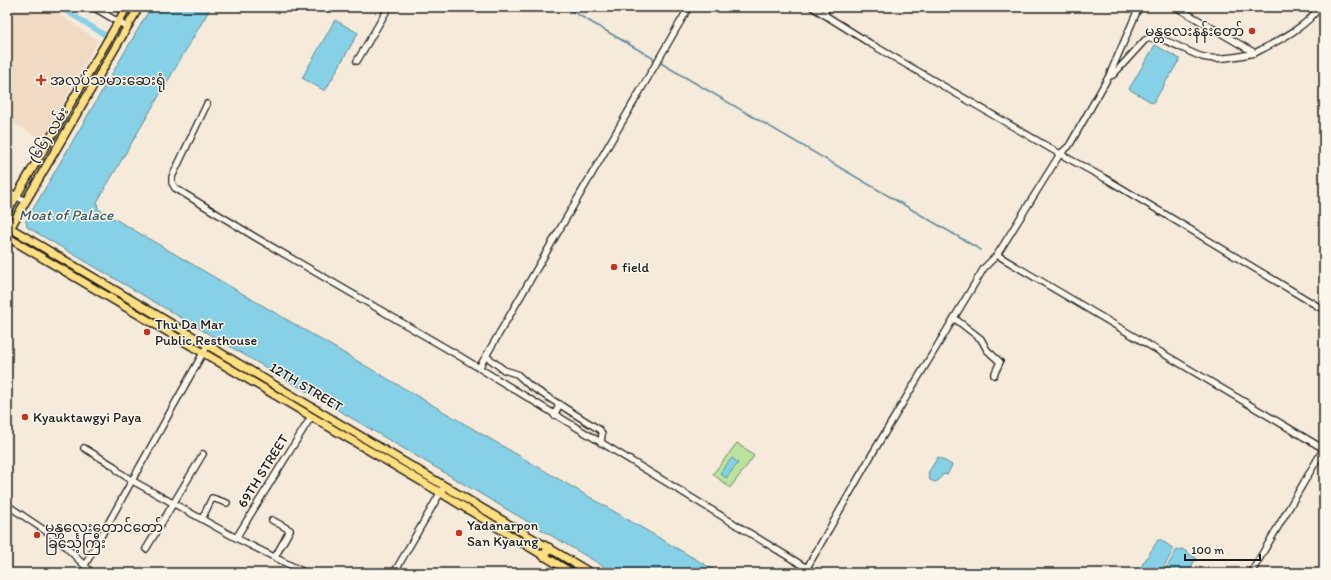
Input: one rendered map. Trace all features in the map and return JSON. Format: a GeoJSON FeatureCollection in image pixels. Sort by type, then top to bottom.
{"type":"FeatureCollection","features":[{"type":"Feature","properties":{"kind":"highway"},"geometry":{"type":"LineString","coordinates":[[544,556],[549,548]]}},
{"type":"Feature","properties":{"kind":"main road","name":"(၆၆) လမ်း"},"geometry":{"type":"LineString","coordinates":[[7,212],[127,7]]}},
{"type":"Feature","properties":{"kind":"main road","name":"(၆၆) လမ်း"},"geometry":{"type":"LineString","coordinates":[[8,231],[139,7]]}},
{"type":"Feature","properties":{"kind":"main road","name":"12TH STREET"},"geometry":{"type":"LineString","coordinates":[[8,231],[208,344],[443,490],[572,573]]}},
{"type":"Feature","properties":{"kind":"main road","name":"12TH STREET"},"geometry":{"type":"LineString","coordinates":[[8,231],[203,353],[311,417],[549,548],[591,573]]}},
{"type":"Feature","properties":{"kind":"street"},"geometry":{"type":"LineString","coordinates":[[93,7],[127,27]]}},
{"type":"Feature","properties":{"kind":"street"},"geometry":{"type":"LineString","coordinates":[[357,61],[389,7]]}},
{"type":"Feature","properties":{"kind":"street"},"geometry":{"type":"LineString","coordinates":[[479,368],[658,59],[690,7]]}},
{"type":"Feature","properties":{"kind":"street"},"geometry":{"type":"LineString","coordinates":[[812,7],[1060,154],[1108,180],[1324,310]]}},
{"type":"Feature","properties":{"kind":"street"},"geometry":{"type":"LineString","coordinates":[[824,14],[828,7]]}},
{"type":"Feature","properties":{"kind":"street"},"geometry":{"type":"LineString","coordinates":[[804,573],[867,462],[984,268],[997,255],[1060,154],[1070,146],[1109,76],[1139,7]]}},
{"type":"Feature","properties":{"kind":"street"},"geometry":{"type":"LineString","coordinates":[[1176,7],[1255,53]]}},
{"type":"Feature","properties":{"kind":"street"},"geometry":{"type":"LineString","coordinates":[[1315,14],[1319,7]]}},
{"type":"Feature","properties":{"kind":"street"},"geometry":{"type":"LineString","coordinates":[[1109,76],[1113,75],[1145,40],[1150,38],[1161,39],[1205,58],[1255,53],[1288,34],[1315,14],[1324,10]]}},
{"type":"Feature","properties":{"kind":"street"},"geometry":{"type":"LineString","coordinates":[[207,104],[172,177],[172,183],[175,188],[479,368],[815,573]]}},
{"type":"Feature","properties":{"kind":"street"},"geometry":{"type":"LineString","coordinates":[[7,191],[25,202]]}},
{"type":"Feature","properties":{"kind":"street"},"geometry":{"type":"LineString","coordinates":[[997,255],[1324,448],[1251,573]]}},
{"type":"Feature","properties":{"kind":"street"},"geometry":{"type":"LineString","coordinates":[[954,318],[981,339],[987,350],[1000,362],[994,375]]}},
{"type":"Feature","properties":{"kind":"street"},"geometry":{"type":"LineString","coordinates":[[85,565],[208,344]]}},
{"type":"Feature","properties":{"kind":"street"},"geometry":{"type":"LineString","coordinates":[[486,356],[504,370],[516,374],[530,386],[600,430],[602,434],[601,443]]}},
{"type":"Feature","properties":{"kind":"street"},"geometry":{"type":"LineString","coordinates":[[554,415],[560,404]]}},
{"type":"Feature","properties":{"kind":"street","name":"69TH STREET"},"geometry":{"type":"LineString","coordinates":[[236,538],[311,417]]}},
{"type":"Feature","properties":{"kind":"street"},"geometry":{"type":"LineString","coordinates":[[84,448],[114,466],[119,472],[131,480],[236,538],[306,573]]}},
{"type":"Feature","properties":{"kind":"street"},"geometry":{"type":"LineString","coordinates":[[146,549],[203,454]]}},
{"type":"Feature","properties":{"kind":"street"},"geometry":{"type":"LineString","coordinates":[[394,573],[443,490]]}},
{"type":"Feature","properties":{"kind":"street"},"geometry":{"type":"LineString","coordinates":[[202,519],[212,498],[227,503]]}},
{"type":"Feature","properties":{"kind":"street"},"geometry":{"type":"LineString","coordinates":[[7,505],[59,540],[85,565],[90,572]]}},
{"type":"Feature","properties":{"kind":"street"},"geometry":{"type":"LineString","coordinates":[[272,520],[290,530],[276,557]]}},
{"type":"Feature","properties":{"kind":"shaded area","name":"အလုပ်သမားဆေးရုံ"},"geometry":{"type":"Polygon","coordinates":[[[7,7],[47,7],[98,40],[43,139],[7,120],[7,7]]]}},
{"type":"Feature","properties":{"kind":"green space"},"geometry":{"type":"Polygon","coordinates":[[[737,443],[754,456],[730,488],[713,474],[737,443]]]}},
{"type":"Feature","properties":{"kind":"water","name":"Moat of Palace"},"geometry":{"type":"Polygon","coordinates":[[[151,7],[211,7],[97,202],[98,209],[719,573],[615,573],[27,227],[26,221],[151,7]]]}},
{"type":"Feature","properties":{"kind":"water"},"geometry":{"type":"Polygon","coordinates":[[[335,20],[358,33],[325,91],[302,78],[335,20]]]}},
{"type":"Feature","properties":{"kind":"water"},"geometry":{"type":"Polygon","coordinates":[[[1155,45],[1180,59],[1153,103],[1129,89],[1155,45]]]}},
{"type":"Feature","properties":{"kind":"water"},"geometry":{"type":"Polygon","coordinates":[[[938,457],[952,465],[947,475],[943,474],[939,480],[935,482],[930,480],[928,473],[938,457]]]}},
{"type":"Feature","properties":{"kind":"water"},"geometry":{"type":"Polygon","coordinates":[[[732,458],[738,463],[726,478],[720,473],[732,458]]]}},
{"type":"Feature","properties":{"kind":"water"},"geometry":{"type":"Polygon","coordinates":[[[1158,540],[1161,540],[1174,549],[1160,573],[1137,573],[1158,540]]]}},
{"type":"Feature","properties":{"kind":"water"},"geometry":{"type":"Polygon","coordinates":[[[1182,549],[1196,558],[1188,573],[1163,573],[1177,550],[1182,549]]]}},
{"type":"Feature","properties":{"kind":"waterway"},"geometry":{"type":"LineString","coordinates":[[60,7],[105,35]]}},
{"type":"Feature","properties":{"kind":"waterway"},"geometry":{"type":"LineString","coordinates":[[565,7],[656,60]]}},
{"type":"Feature","properties":{"kind":"waterway"},"geometry":{"type":"LineString","coordinates":[[659,62],[981,250]]}},
{"type":"Feature","properties":{"kind":"place","name":"မန္တလေးနန်းတော်"},"geometry":{"type":"Point","coordinates":[1252,31]}},
{"type":"Feature","properties":{"kind":"place","name":"အလုပ်သမားဆေးရုံ"},"geometry":{"type":"Point","coordinates":[41,80]}},
{"type":"Feature","properties":{"kind":"place","name":"field"},"geometry":{"type":"Point","coordinates":[614,267]}},
{"type":"Feature","properties":{"kind":"place","name":"Thu Da Mar Public Resthouse"},"geometry":{"type":"Point","coordinates":[147,332]}},
{"type":"Feature","properties":{"kind":"place","name":"Kyauktawgyi Paya"},"geometry":{"type":"Point","coordinates":[25,417]}},
{"type":"Feature","properties":{"kind":"place","name":"Yadanarpon San Kyaung"},"geometry":{"type":"Point","coordinates":[459,533]}},
{"type":"Feature","properties":{"kind":"place","name":"မန္တလေးတောင်တော် ‌ခြင်္သေ့ကြီး"},"geometry":{"type":"Point","coordinates":[37,535]}}]}
